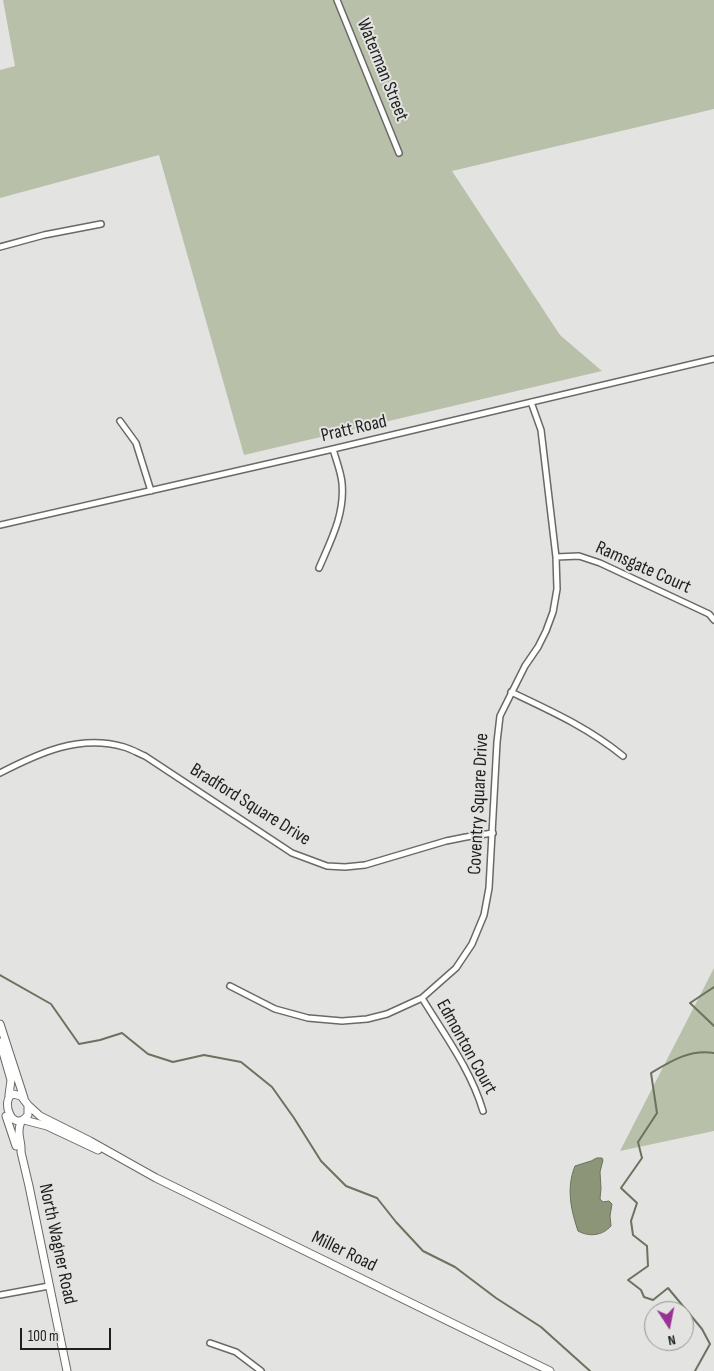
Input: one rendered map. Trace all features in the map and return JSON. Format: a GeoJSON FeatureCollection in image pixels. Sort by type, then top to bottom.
{"type":"FeatureCollection","features":[{"type":"Feature","properties":{"kind":"main road"},"geometry":{"type":"LineString","coordinates":[[0,1024],[26,1102],[28,1115],[22,1120],[13,1120],[6,1115],[2,1106],[10,1080],[0,1042]]}},
{"type":"Feature","properties":{"kind":"main road"},"geometry":{"type":"LineString","coordinates":[[5,1096],[17,1095],[26,1102]]}},
{"type":"Feature","properties":{"kind":"main road","name":"Miller Road"},"geometry":{"type":"LineString","coordinates":[[26,1102],[40,1116],[90,1141],[156,1178],[550,1371]]}},
{"type":"Feature","properties":{"kind":"main road","name":"North Wagner Road"},"geometry":{"type":"LineString","coordinates":[[6,1115],[18,1150],[21,1152]]}},
{"type":"Feature","properties":{"kind":"main road","name":"Miller Road"},"geometry":{"type":"LineString","coordinates":[[22,1120],[47,1126],[124,1161]]}},
{"type":"Feature","properties":{"kind":"main road","name":"North Wagner Road"},"geometry":{"type":"LineString","coordinates":[[22,1120],[18,1133],[21,1152],[68,1371]]}},
{"type":"Feature","properties":{"kind":"street","name":"Waterman Street"},"geometry":{"type":"LineString","coordinates":[[337,0],[399,152]]}},
{"type":"Feature","properties":{"kind":"street"},"geometry":{"type":"LineString","coordinates":[[0,247],[44,235],[101,224]]}},
{"type":"Feature","properties":{"kind":"street","name":"Pratt Road"},"geometry":{"type":"LineString","coordinates":[[0,525],[334,449],[714,359]]}},
{"type":"Feature","properties":{"kind":"street","name":"Coventry Square Drive"},"geometry":{"type":"LineString","coordinates":[[230,986],[274,1009],[308,1018],[342,1021],[367,1018],[387,1014],[422,998],[456,968],[472,944],[484,915],[489,888],[500,716],[525,666],[538,647],[553,612],[557,590],[556,557],[540,430],[531,402]]}},
{"type":"Feature","properties":{"kind":"street"},"geometry":{"type":"LineString","coordinates":[[120,421],[136,443],[151,491]]}},
{"type":"Feature","properties":{"kind":"street"},"geometry":{"type":"LineString","coordinates":[[320,568],[332,540],[343,500],[342,481],[334,449]]}},
{"type":"Feature","properties":{"kind":"street","name":"Ramsgate Court"},"geometry":{"type":"LineString","coordinates":[[556,557],[579,556],[600,563],[708,614],[714,620]]}},
{"type":"Feature","properties":{"kind":"street"},"geometry":{"type":"LineString","coordinates":[[512,692],[576,723],[604,740],[623,756]]}},
{"type":"Feature","properties":{"kind":"street","name":"Bradford Square Drive"},"geometry":{"type":"LineString","coordinates":[[0,773],[35,756],[78,743],[100,742],[124,747],[146,756],[292,853],[327,866],[365,865],[446,841],[493,833]]}},
{"type":"Feature","properties":{"kind":"street","name":"Edmonton Court"},"geometry":{"type":"LineString","coordinates":[[422,998],[470,1078],[483,1111]]}},
{"type":"Feature","properties":{"kind":"street"},"geometry":{"type":"LineString","coordinates":[[0,1295],[49,1286]]}},
{"type":"Feature","properties":{"kind":"street"},"geometry":{"type":"LineString","coordinates":[[210,1343],[236,1352],[261,1371]]}},
{"type":"Feature","properties":{"kind":"shaded area"},"geometry":{"type":"Polygon","coordinates":[[[3,0],[714,0],[714,109],[452,171],[560,335],[602,371],[244,455],[159,155],[0,198],[0,70],[15,66],[3,0]]]}},
{"type":"Feature","properties":{"kind":"shaded area"},"geometry":{"type":"Polygon","coordinates":[[[714,968],[714,1131],[620,1151],[714,968]]]}},
{"type":"Feature","properties":{"kind":"shaded area"},"geometry":{"type":"Polygon","coordinates":[[[602,1158],[603,1160],[600,1172],[600,1199],[603,1202],[609,1201],[612,1204],[611,1226],[600,1234],[591,1235],[578,1231],[573,1215],[570,1191],[575,1166],[602,1158]]]}},
{"type":"Feature","properties":{"kind":"waterway"},"geometry":{"type":"LineString","coordinates":[[0,975],[51,1004],[79,1044],[122,1033],[148,1054],[173,1062],[204,1055],[241,1062],[272,1087],[321,1161],[346,1186],[377,1198],[423,1251],[455,1267],[496,1298],[541,1327],[590,1371]]}},
{"type":"Feature","properties":{"kind":"waterway"},"geometry":{"type":"LineString","coordinates":[[714,987],[690,1003],[714,1026]]}},
{"type":"Feature","properties":{"kind":"waterway"},"geometry":{"type":"LineString","coordinates":[[695,1371],[710,1344],[702,1329],[668,1288],[653,1300],[644,1297],[641,1290],[628,1280],[648,1266],[647,1246],[633,1235],[631,1221],[637,1203],[621,1188],[642,1158],[638,1142],[657,1113],[651,1073],[673,1060],[689,1054],[714,1053]]}}]}
